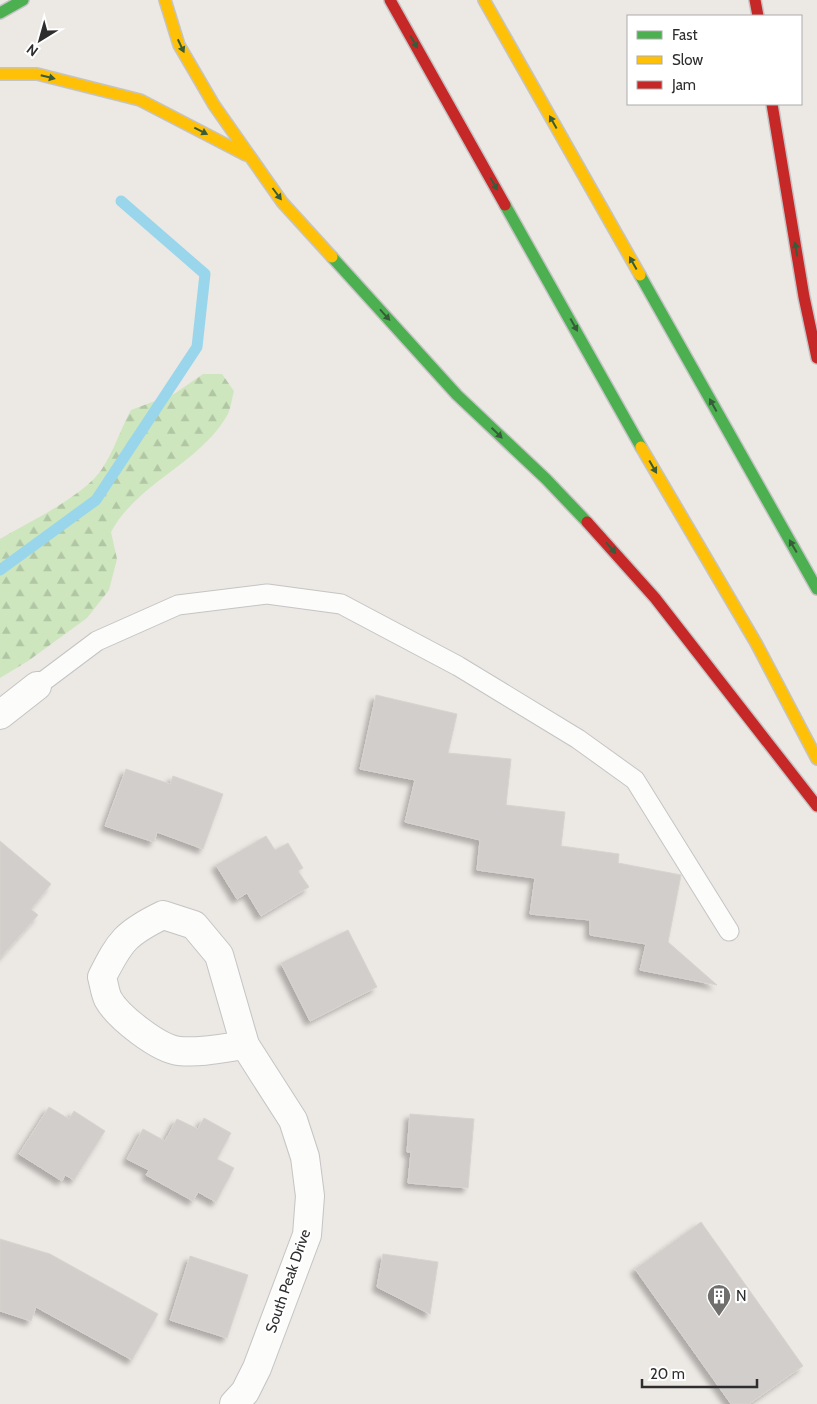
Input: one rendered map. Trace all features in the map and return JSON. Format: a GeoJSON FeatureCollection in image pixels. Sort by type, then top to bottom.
{"type":"FeatureCollection","features":[{"type":"Feature","properties":{"kind":"main road"},"geometry":{"type":"LineString","coordinates":[[0,13],[23,0]]}},
{"type":"Feature","properties":{"kind":"main road"},"geometry":{"type":"LineString","coordinates":[[165,0],[179,45],[214,105],[282,202],[457,395],[546,479],[655,598],[817,806]]}},
{"type":"Feature","properties":{"kind":"main road"},"geometry":{"type":"LineString","coordinates":[[390,0],[646,455],[756,643],[817,759]]}},
{"type":"Feature","properties":{"kind":"main road"},"geometry":{"type":"LineString","coordinates":[[484,0],[817,588]]}},
{"type":"Feature","properties":{"kind":"main road"},"geometry":{"type":"LineString","coordinates":[[755,0],[758,15]]}},
{"type":"Feature","properties":{"kind":"main road"},"geometry":{"type":"LineString","coordinates":[[0,74],[37,74],[140,100],[248,155]]}},
{"type":"Feature","properties":{"kind":"main road"},"geometry":{"type":"LineString","coordinates":[[772,105],[804,297],[817,358]]}},
{"type":"Feature","properties":{"kind":"street"},"geometry":{"type":"LineString","coordinates":[[0,715],[37,686]]}},
{"type":"Feature","properties":{"kind":"street","name":"South Peak Drive"},"geometry":{"type":"LineString","coordinates":[[234,1404],[245,1392],[257,1368],[307,1234],[310,1196],[305,1157],[293,1120],[245,1045],[219,955],[194,925],[163,916],[135,929],[115,951],[102,977],[108,999],[129,1022],[151,1039],[177,1051],[206,1051],[245,1045]]}},
{"type":"Feature","properties":{"kind":"lane"},"geometry":{"type":"LineString","coordinates":[[37,686],[97,641],[178,605],[267,594],[341,604],[458,666],[578,739],[635,780],[729,931]]}},
{"type":"Feature","properties":{"kind":"green space"},"geometry":{"type":"Polygon","coordinates":[[[203,374],[222,374],[234,391],[228,414],[202,446],[137,500],[111,532],[117,559],[109,590],[87,618],[28,661],[0,678],[0,539],[55,508],[94,479],[114,448],[131,410],[174,394],[203,374]]]}},
{"type":"Feature","properties":{"kind":"building"},"geometry":{"type":"Polygon","coordinates":[[[376,695],[457,714],[448,753],[511,759],[506,805],[565,812],[561,846],[619,854],[618,863],[681,875],[668,942],[717,985],[640,970],[646,944],[590,935],[590,920],[530,914],[535,878],[477,870],[480,840],[405,822],[415,780],[360,769],[376,695]]]}},
{"type":"Feature","properties":{"kind":"building"},"geometry":{"type":"Polygon","coordinates":[[[126,769],[170,784],[173,776],[223,794],[203,849],[157,832],[154,842],[105,826],[126,769]]]}},
{"type":"Feature","properties":{"kind":"building"},"geometry":{"type":"Polygon","coordinates":[[[266,836],[275,850],[288,843],[303,868],[298,871],[309,887],[261,916],[247,893],[237,899],[216,865],[266,836]]]}},
{"type":"Feature","properties":{"kind":"building"},"geometry":{"type":"Polygon","coordinates":[[[0,841],[51,884],[31,909],[38,915],[0,958],[0,841]]]}},
{"type":"Feature","properties":{"kind":"building"},"geometry":{"type":"Polygon","coordinates":[[[348,930],[377,987],[310,1021],[281,963],[348,930]]]}},
{"type":"Feature","properties":{"kind":"building"},"geometry":{"type":"Polygon","coordinates":[[[49,1107],[69,1119],[74,1111],[105,1131],[74,1180],[65,1175],[62,1181],[19,1154],[49,1107]]]}},
{"type":"Feature","properties":{"kind":"building"},"geometry":{"type":"Polygon","coordinates":[[[410,1114],[474,1119],[468,1188],[408,1183],[411,1152],[407,1152],[410,1114]]]}},
{"type":"Feature","properties":{"kind":"building"},"geometry":{"type":"Polygon","coordinates":[[[204,1118],[231,1133],[217,1159],[234,1168],[216,1202],[198,1192],[193,1201],[146,1175],[149,1170],[127,1159],[143,1129],[165,1141],[177,1119],[198,1129],[204,1118]]]}},
{"type":"Feature","properties":{"kind":"building","name":"N"},"geometry":{"type":"Polygon","coordinates":[[[701,1222],[803,1366],[749,1404],[731,1404],[635,1269],[701,1222]]]}},
{"type":"Feature","properties":{"kind":"building"},"geometry":{"type":"Polygon","coordinates":[[[0,1239],[50,1254],[158,1314],[132,1360],[36,1307],[31,1321],[0,1311],[0,1239]]]}},
{"type":"Feature","properties":{"kind":"building"},"geometry":{"type":"Polygon","coordinates":[[[383,1254],[438,1262],[430,1314],[377,1287],[383,1254]]]}},
{"type":"Feature","properties":{"kind":"building"},"geometry":{"type":"Polygon","coordinates":[[[190,1256],[248,1275],[227,1338],[170,1320],[190,1256]]]}},
{"type":"Feature","properties":{"kind":"waterway"},"geometry":{"type":"LineString","coordinates":[[0,570],[96,500],[197,347],[205,274],[121,201]]}},
{"type":"Feature","properties":{"kind":"traffic: fast"},"geometry":{"type":"LineString","coordinates":[[0,13],[23,0]]}},
{"type":"Feature","properties":{"kind":"traffic: fast"},"geometry":{"type":"LineString","coordinates":[[505,205],[641,447]]}},
{"type":"Feature","properties":{"kind":"traffic: fast"},"geometry":{"type":"LineString","coordinates":[[332,257],[457,395],[546,479],[587,522]]}},
{"type":"Feature","properties":{"kind":"traffic: fast"},"geometry":{"type":"LineString","coordinates":[[640,275],[817,589]]}},
{"type":"Feature","properties":{"kind":"traffic: slow"},"geometry":{"type":"LineString","coordinates":[[165,0],[179,45],[214,105],[282,202],[332,257]]}},
{"type":"Feature","properties":{"kind":"traffic: slow"},"geometry":{"type":"LineString","coordinates":[[484,0],[640,275]]}},
{"type":"Feature","properties":{"kind":"traffic: slow"},"geometry":{"type":"LineString","coordinates":[[0,74],[37,74],[140,100],[246,155]]}},
{"type":"Feature","properties":{"kind":"traffic: slow"},"geometry":{"type":"LineString","coordinates":[[641,447],[756,643],[817,759]]}},
{"type":"Feature","properties":{"kind":"traffic: jam"},"geometry":{"type":"LineString","coordinates":[[390,0],[505,205]]}},
{"type":"Feature","properties":{"kind":"traffic: jam"},"geometry":{"type":"LineString","coordinates":[[755,0],[758,15]]}},
{"type":"Feature","properties":{"kind":"traffic: jam"},"geometry":{"type":"LineString","coordinates":[[772,105],[804,297],[817,358]]}},
{"type":"Feature","properties":{"kind":"traffic: jam"},"geometry":{"type":"LineString","coordinates":[[587,522],[655,598],[817,806]]}},
{"type":"Feature","properties":{"kind":"place","name":"N"},"geometry":{"type":"Point","coordinates":[719,1317]}}]}
